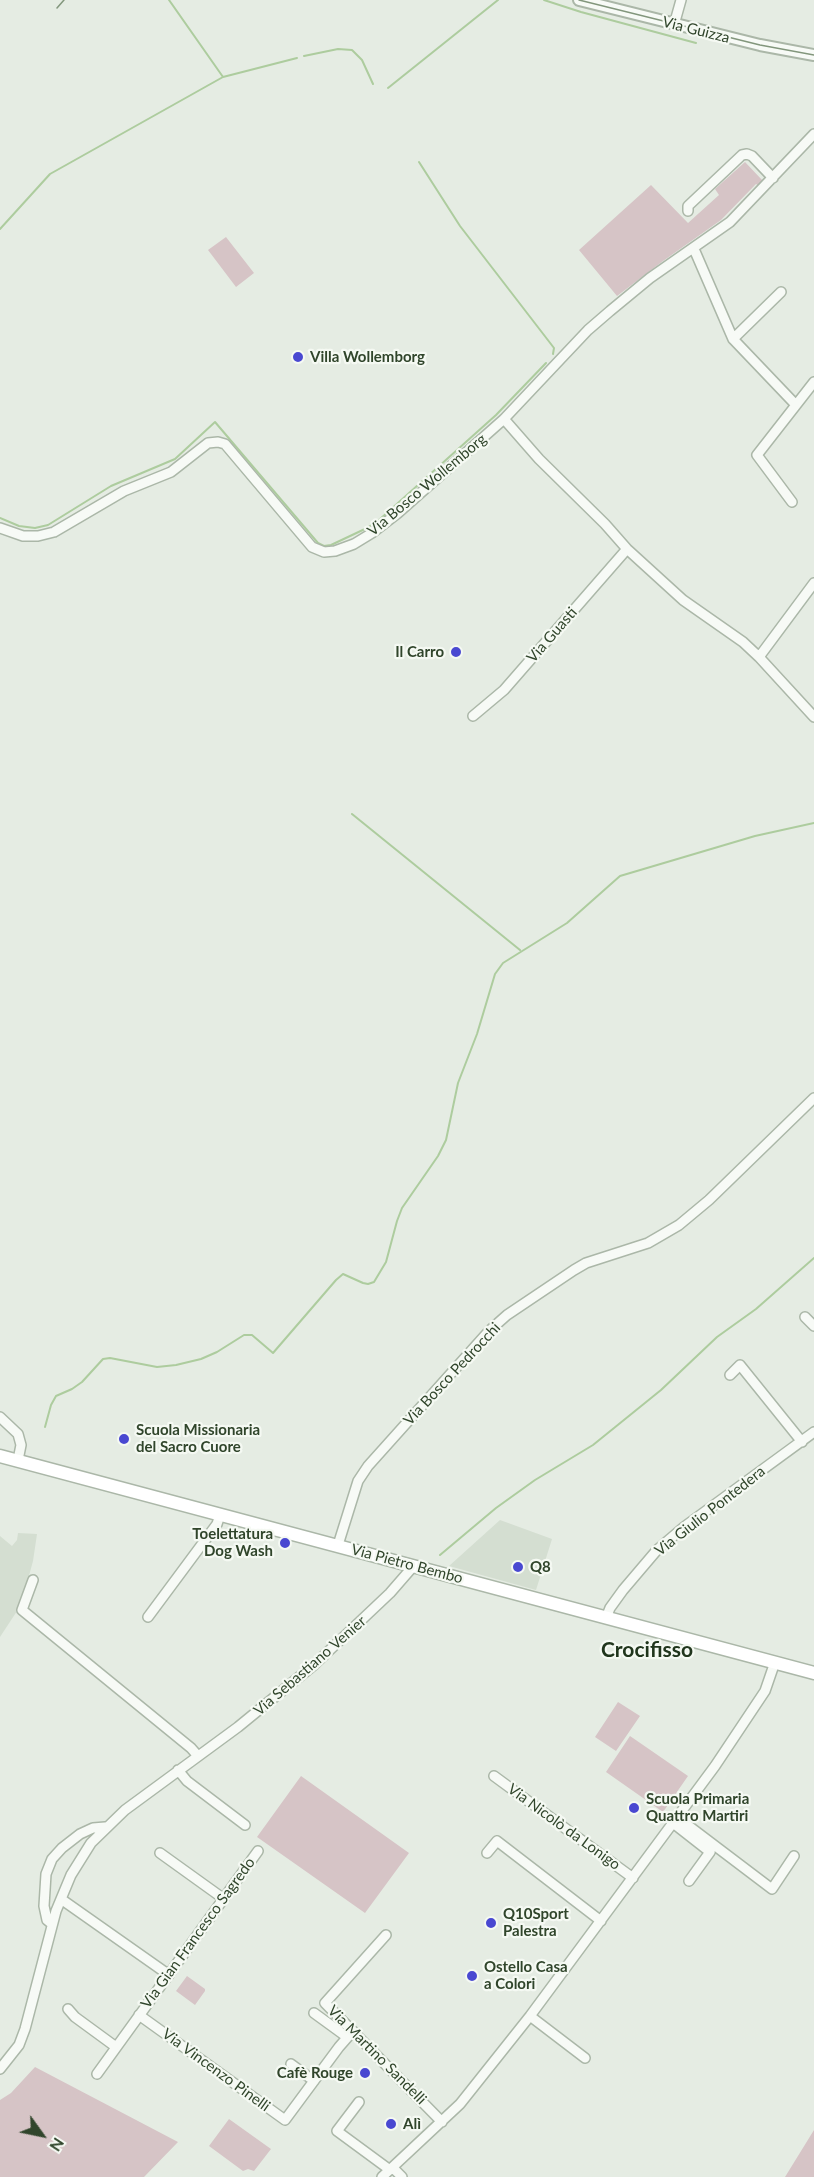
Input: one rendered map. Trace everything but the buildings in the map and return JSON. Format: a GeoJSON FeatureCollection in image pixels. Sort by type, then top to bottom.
{"type":"FeatureCollection","features":[{"type":"Feature","properties":{"kind":"main road","name":"Via Pietro Bembo"},"geometry":{"type":"LineString","coordinates":[[0,1456],[814,1673]]}},
{"type":"Feature","properties":{"kind":"street","name":"Via Guizza"},"geometry":{"type":"LineString","coordinates":[[587,0],[760,45],[814,55]]}},
{"type":"Feature","properties":{"kind":"street"},"geometry":{"type":"LineString","coordinates":[[675,22],[681,0]]}},
{"type":"Feature","properties":{"kind":"street","name":"Via Guizza"},"geometry":{"type":"LineString","coordinates":[[675,22],[814,50]]}},
{"type":"Feature","properties":{"kind":"street","name":"Via Bosco Wollemborg"},"geometry":{"type":"LineString","coordinates":[[0,528],[23,536],[38,537],[54,532],[124,491],[171,472],[208,443],[218,442],[225,444],[312,547],[324,552],[335,551],[372,533],[399,513],[504,419],[588,330],[650,278],[730,222],[814,134]]}},
{"type":"Feature","properties":{"kind":"street"},"geometry":{"type":"LineString","coordinates":[[688,211],[688,206],[742,155],[752,156],[773,178]]}},
{"type":"Feature","properties":{"kind":"street"},"geometry":{"type":"LineString","coordinates":[[694,249],[733,339],[796,405]]}},
{"type":"Feature","properties":{"kind":"street"},"geometry":{"type":"LineString","coordinates":[[733,339],[782,292]]}},
{"type":"Feature","properties":{"kind":"street"},"geometry":{"type":"LineString","coordinates":[[792,502],[758,455],[814,382]]}},
{"type":"Feature","properties":{"kind":"street"},"geometry":{"type":"LineString","coordinates":[[504,419],[539,459],[627,549],[683,600],[743,642],[814,717]]}},
{"type":"Feature","properties":{"kind":"street","name":"Via Guasti"},"geometry":{"type":"LineString","coordinates":[[473,716],[504,690],[627,549]]}},
{"type":"Feature","properties":{"kind":"street"},"geometry":{"type":"LineString","coordinates":[[759,657],[814,583]]}},
{"type":"Feature","properties":{"kind":"street","name":"Via Bosco Pedrocchi"},"geometry":{"type":"LineString","coordinates":[[338,1545],[358,1481],[368,1466],[489,1331],[507,1315],[586,1263],[648,1243],[679,1225],[814,1098]]}},
{"type":"Feature","properties":{"kind":"street"},"geometry":{"type":"LineString","coordinates":[[806,1317],[814,1326]]}},
{"type":"Feature","properties":{"kind":"street"},"geometry":{"type":"LineString","coordinates":[[730,1375],[740,1365],[802,1442]]}},
{"type":"Feature","properties":{"kind":"street"},"geometry":{"type":"LineString","coordinates":[[0,1417],[18,1434],[21,1445],[18,1460]]}},
{"type":"Feature","properties":{"kind":"street","name":"Via Giulio Pontedera"},"geometry":{"type":"LineString","coordinates":[[606,1618],[623,1590],[657,1550],[814,1432]]}},
{"type":"Feature","properties":{"kind":"street"},"geometry":{"type":"LineString","coordinates":[[148,1617],[217,1524],[220,1515]]}},
{"type":"Feature","properties":{"kind":"street","name":"Via Sebastiano Venier"},"geometry":{"type":"LineString","coordinates":[[0,2069],[15,2052],[25,2029],[52,1924],[61,1899],[80,1858],[105,1827],[256,1713],[315,1664],[390,1593],[412,1565]]}},
{"type":"Feature","properties":{"kind":"street"},"geometry":{"type":"LineString","coordinates":[[33,1580],[22,1610],[198,1756]]}},
{"type":"Feature","properties":{"kind":"street"},"geometry":{"type":"LineString","coordinates":[[382,2177],[471,2092],[530,2016],[715,1766],[765,1691],[775,1662]]}},
{"type":"Feature","properties":{"kind":"street"},"geometry":{"type":"LineString","coordinates":[[178,1770],[187,1781],[244,1825]]}},
{"type":"Feature","properties":{"kind":"street","name":"Via Nicolò da Lonigo"},"geometry":{"type":"LineString","coordinates":[[494,1776],[633,1878]]}},
{"type":"Feature","properties":{"kind":"street"},"geometry":{"type":"LineString","coordinates":[[675,1820],[772,1889],[794,1856]]}},
{"type":"Feature","properties":{"kind":"street"},"geometry":{"type":"LineString","coordinates":[[675,1820],[710,1852],[689,1881]]}},
{"type":"Feature","properties":{"kind":"street","name":"Via Sebastiano Venier"},"geometry":{"type":"LineString","coordinates":[[52,1924],[47,1920],[44,1906],[46,1874],[52,1859],[80,1834],[93,1828],[105,1827]]}},
{"type":"Feature","properties":{"kind":"street"},"geometry":{"type":"LineString","coordinates":[[487,1853],[496,1841],[601,1921]]}},
{"type":"Feature","properties":{"kind":"street","name":"Via Gian Francesco Sagredo"},"geometry":{"type":"LineString","coordinates":[[139,2015],[258,1851]]}},
{"type":"Feature","properties":{"kind":"street"},"geometry":{"type":"LineString","coordinates":[[160,1853],[224,1899]]}},
{"type":"Feature","properties":{"kind":"street"},"geometry":{"type":"LineString","coordinates":[[61,1899],[169,1975]]}},
{"type":"Feature","properties":{"kind":"street","name":"Via Martino Sandelli"},"geometry":{"type":"LineString","coordinates":[[386,1935],[325,2002],[350,2034],[442,2122]]}},
{"type":"Feature","properties":{"kind":"street"},"geometry":{"type":"LineString","coordinates":[[68,2009],[116,2047]]}},
{"type":"Feature","properties":{"kind":"street"},"geometry":{"type":"LineString","coordinates":[[314,2013],[350,2034]]}},
{"type":"Feature","properties":{"kind":"street"},"geometry":{"type":"LineString","coordinates":[[97,2074],[139,2015]]}},
{"type":"Feature","properties":{"kind":"street","name":"Via Vincenzo Pinelli"},"geometry":{"type":"LineString","coordinates":[[139,2015],[285,2120],[350,2034]]}},
{"type":"Feature","properties":{"kind":"street"},"geometry":{"type":"LineString","coordinates":[[530,2016],[585,2058]]}},
{"type":"Feature","properties":{"kind":"street"},"geometry":{"type":"LineString","coordinates":[[291,2064],[314,2081]]}},
{"type":"Feature","properties":{"kind":"street"},"geometry":{"type":"LineString","coordinates":[[359,2102],[338,2131],[402,2177]]}},
{"type":"Feature","properties":{"kind":"shaded area"},"geometry":{"type":"Polygon","coordinates":[[[745,162],[763,181],[759,186],[756,184],[721,220],[617,296],[579,250],[651,185],[688,223],[719,195],[715,189],[745,162]]]}},
{"type":"Feature","properties":{"kind":"shaded area"},"geometry":{"type":"Polygon","coordinates":[[[226,237],[254,273],[236,287],[208,250],[226,237]]]}},
{"type":"Feature","properties":{"kind":"shaded area"},"geometry":{"type":"Polygon","coordinates":[[[500,1520],[552,1539],[536,1590],[449,1566],[500,1520]]]}},
{"type":"Feature","properties":{"kind":"shaded area"},"geometry":{"type":"Polygon","coordinates":[[[18,1533],[37,1534],[33,1561],[21,1605],[0,1637],[0,1536],[12,1546],[17,1540],[18,1533]]]}},
{"type":"Feature","properties":{"kind":"shaded area"},"geometry":{"type":"Polygon","coordinates":[[[618,1702],[640,1716],[616,1751],[595,1737],[618,1702]]]}},
{"type":"Feature","properties":{"kind":"shaded area"},"geometry":{"type":"Polygon","coordinates":[[[630,1736],[688,1776],[663,1812],[606,1772],[630,1736]]]}},
{"type":"Feature","properties":{"kind":"shaded area"},"geometry":{"type":"Polygon","coordinates":[[[301,1776],[409,1853],[365,1913],[257,1837],[301,1776]]]}},
{"type":"Feature","properties":{"kind":"shaded area"},"geometry":{"type":"Polygon","coordinates":[[[187,1976],[205,1989],[195,2005],[176,1991],[187,1976]]]}},
{"type":"Feature","properties":{"kind":"shaded area"},"geometry":{"type":"Polygon","coordinates":[[[35,2067],[178,2142],[144,2177],[0,2177],[0,2100],[11,2093],[35,2067]]]}},
{"type":"Feature","properties":{"kind":"shaded area"},"geometry":{"type":"Polygon","coordinates":[[[229,2119],[271,2149],[254,2171],[248,2169],[243,2171],[209,2146],[229,2119]]]}},
{"type":"Feature","properties":{"kind":"shaded area"},"geometry":{"type":"Polygon","coordinates":[[[814,2130],[814,2177],[785,2177],[814,2130]]]}},
{"type":"Feature","properties":{"kind":"waterway"},"geometry":{"type":"LineString","coordinates":[[169,0],[223,77]]}},
{"type":"Feature","properties":{"kind":"waterway"},"geometry":{"type":"LineString","coordinates":[[388,88],[498,0]]}},
{"type":"Feature","properties":{"kind":"waterway"},"geometry":{"type":"LineString","coordinates":[[544,0],[696,43]]}},
{"type":"Feature","properties":{"kind":"waterway"},"geometry":{"type":"LineString","coordinates":[[304,56],[338,49],[352,50],[362,60],[373,84]]}},
{"type":"Feature","properties":{"kind":"waterway"},"geometry":{"type":"LineString","coordinates":[[0,229],[50,174],[223,77],[297,58]]}},
{"type":"Feature","properties":{"kind":"waterway"},"geometry":{"type":"LineString","coordinates":[[419,162],[460,226],[554,348],[553,354]]}},
{"type":"Feature","properties":{"kind":"waterway"},"geometry":{"type":"LineString","coordinates":[[0,518],[19,526],[35,528],[48,525],[111,486],[175,459],[215,422],[318,543],[324,546],[331,545],[379,520],[496,415],[546,363]]}},
{"type":"Feature","properties":{"kind":"waterway"},"geometry":{"type":"LineString","coordinates":[[352,814],[520,950]]}},
{"type":"Feature","properties":{"kind":"waterway"},"geometry":{"type":"LineString","coordinates":[[45,1427],[56,1396],[82,1382],[103,1359],[110,1358],[157,1367],[176,1365],[201,1359],[217,1352],[244,1335],[252,1335],[273,1353],[343,1274],[363,1283],[374,1282],[386,1262],[402,1208],[438,1156],[446,1140],[458,1083],[477,1034],[495,974],[503,963],[567,923],[620,876],[755,836],[814,823]]}},
{"type":"Feature","properties":{"kind":"waterway"},"geometry":{"type":"LineString","coordinates":[[440,1555],[496,1508],[535,1480],[593,1445],[661,1390],[717,1337],[756,1309],[814,1258]]}},
{"type":"Feature","properties":{"kind":"tram line"},"geometry":{"type":"LineString","coordinates":[[57,8],[64,0]]}},
{"type":"Feature","properties":{"kind":"tram line"},"geometry":{"type":"LineString","coordinates":[[579,0],[760,45],[814,55]]}},
{"type":"Feature","properties":{"kind":"place","name":"Villa Wollemborg"},"geometry":{"type":"Point","coordinates":[298,357]}},
{"type":"Feature","properties":{"kind":"place","name":"Il Carro"},"geometry":{"type":"Point","coordinates":[456,652]}},
{"type":"Feature","properties":{"kind":"place","name":"Scuola Missionaria del Sacro Cuore"},"geometry":{"type":"Point","coordinates":[124,1439]}},
{"type":"Feature","properties":{"kind":"place","name":"Toelettatura Dog Wash"},"geometry":{"type":"Point","coordinates":[285,1543]}},
{"type":"Feature","properties":{"kind":"place","name":"Q8"},"geometry":{"type":"Point","coordinates":[518,1567]}},
{"type":"Feature","properties":{"kind":"place","name":"Scuola Primaria Quattro Martiri"},"geometry":{"type":"Point","coordinates":[634,1808]}},
{"type":"Feature","properties":{"kind":"place","name":"Q10Sport Palestra"},"geometry":{"type":"Point","coordinates":[491,1923]}},
{"type":"Feature","properties":{"kind":"place","name":"Ostello Casa a Colori"},"geometry":{"type":"Point","coordinates":[472,1976]}},
{"type":"Feature","properties":{"kind":"place","name":"Cafè Rouge"},"geometry":{"type":"Point","coordinates":[365,2073]}},
{"type":"Feature","properties":{"kind":"place","name":"Alì"},"geometry":{"type":"Point","coordinates":[391,2124]}},
{"type":"Feature","properties":{"kind":"district","name":"Crocifisso"},"geometry":{"type":"Point","coordinates":[647,1650]}}]}
